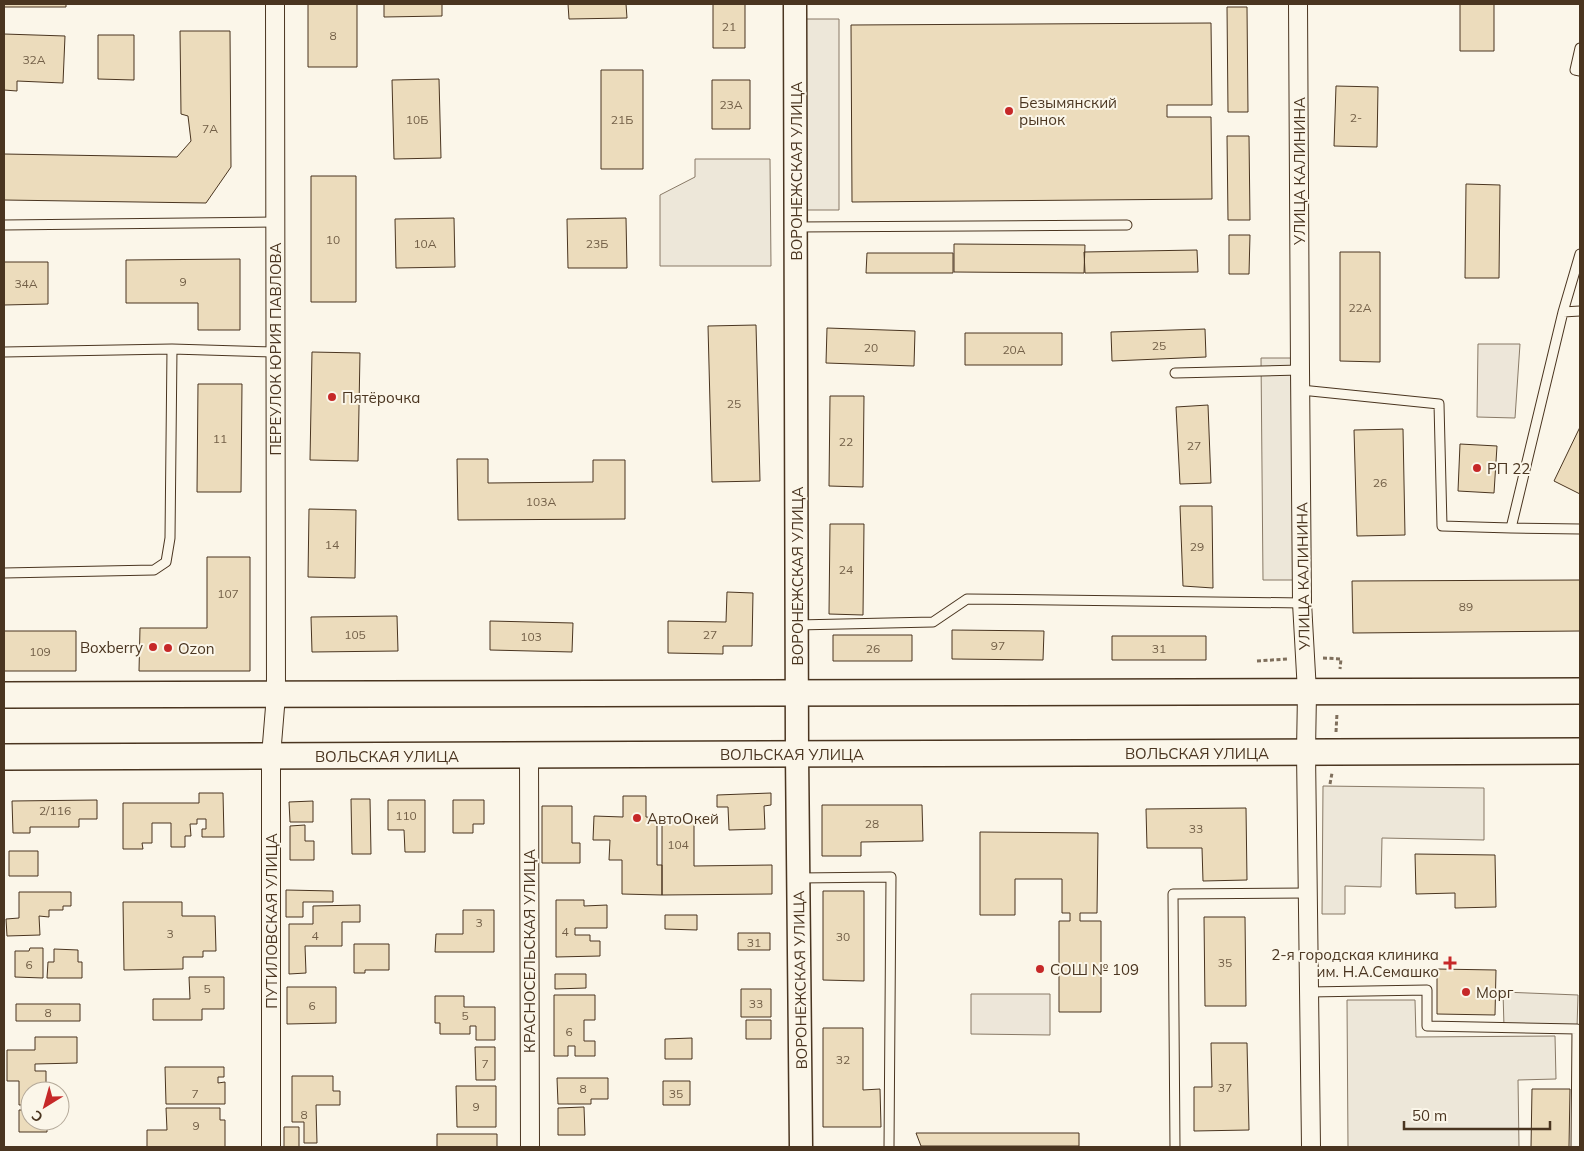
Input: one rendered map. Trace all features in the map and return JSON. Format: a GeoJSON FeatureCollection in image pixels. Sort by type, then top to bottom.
{"type":"FeatureCollection","features":[{"type":"Feature","properties":{"kind":"main road"},"geometry":{"type":"LineString","coordinates":[[4,695],[1580,691]]}},
{"type":"Feature","properties":{"kind":"main road","name":"ВОЛЬСКАЯ УЛИЦА"},"geometry":{"type":"LineString","coordinates":[[4,757],[1580,751]]}},
{"type":"Feature","properties":{"kind":"street","name":"ПЕРЕУЛОК ЮРИЯ ПАВЛОВА"},"geometry":{"type":"LineString","coordinates":[[275,4],[274,352],[276,695]]}},
{"type":"Feature","properties":{"kind":"street","name":"ВОРОНЕЖСКАЯ УЛИЦА"},"geometry":{"type":"LineString","coordinates":[[795,4],[797,754],[801,1147]]}},
{"type":"Feature","properties":{"kind":"street","name":"УЛИЦА КАЛИНИНА"},"geometry":{"type":"LineString","coordinates":[[1298,4],[1302,603],[1307,692],[1306,752],[1311,1147]]}},
{"type":"Feature","properties":{"kind":"street","name":"ПУТИЛОВСКАЯ УЛИЦА"},"geometry":{"type":"LineString","coordinates":[[271,1147],[271,756],[276,695]]}},
{"type":"Feature","properties":{"kind":"street","name":"КРАСНОСЕЛЬСКАЯ УЛИЦА"},"geometry":{"type":"LineString","coordinates":[[529,755],[530,1147]]}},
{"type":"Feature","properties":{"kind":"lane"},"geometry":{"type":"LineString","coordinates":[[1580,48],[1575,70],[1580,72]]}},
{"type":"Feature","properties":{"kind":"lane"},"geometry":{"type":"LineString","coordinates":[[4,225],[275,222]]}},
{"type":"Feature","properties":{"kind":"lane"},"geometry":{"type":"LineString","coordinates":[[796,227],[1127,225]]}},
{"type":"Feature","properties":{"kind":"lane"},"geometry":{"type":"LineString","coordinates":[[1511,528],[1580,254]]}},
{"type":"Feature","properties":{"kind":"lane"},"geometry":{"type":"LineString","coordinates":[[1564,312],[1580,311]]}},
{"type":"Feature","properties":{"kind":"lane"},"geometry":{"type":"LineString","coordinates":[[4,352],[172,349],[274,352]]}},
{"type":"Feature","properties":{"kind":"lane"},"geometry":{"type":"LineString","coordinates":[[4,573],[154,570],[166,562],[170,538],[172,349]]}},
{"type":"Feature","properties":{"kind":"lane"},"geometry":{"type":"LineString","coordinates":[[1174,373],[1300,370]]}},
{"type":"Feature","properties":{"kind":"lane"},"geometry":{"type":"LineString","coordinates":[[1301,390],[1439,404],[1442,526],[1580,530]]}},
{"type":"Feature","properties":{"kind":"lane"},"geometry":{"type":"LineString","coordinates":[[797,624],[933,622],[967,599],[1302,603]]}},
{"type":"Feature","properties":{"kind":"lane"},"geometry":{"type":"LineString","coordinates":[[798,878],[891,877],[889,1147]]}},
{"type":"Feature","properties":{"kind":"lane"},"geometry":{"type":"LineString","coordinates":[[1176,1147],[1173,894],[1308,893]]}},
{"type":"Feature","properties":{"kind":"lane"},"geometry":{"type":"LineString","coordinates":[[1309,992],[1427,990],[1426,1026],[1578,1029],[1576,1147]]}},
{"type":"Feature","properties":{"kind":"shaded area"},"geometry":{"type":"Polygon","coordinates":[[[804,19],[839,19],[839,210],[804,210],[804,19]]]}},
{"type":"Feature","properties":{"kind":"shaded area"},"geometry":{"type":"Polygon","coordinates":[[[695,159],[770,159],[771,266],[660,266],[660,195],[695,177],[695,159]]]}},
{"type":"Feature","properties":{"kind":"shaded area"},"geometry":{"type":"Polygon","coordinates":[[[1478,344],[1520,344],[1515,418],[1477,417],[1478,344]]]}},
{"type":"Feature","properties":{"kind":"shaded area"},"geometry":{"type":"Polygon","coordinates":[[[1261,358],[1292,358],[1295,580],[1263,580],[1261,358]]]}},
{"type":"Feature","properties":{"kind":"shaded area"},"geometry":{"type":"Polygon","coordinates":[[[1323,786],[1484,788],[1484,840],[1382,838],[1381,887],[1345,886],[1345,914],[1322,914],[1323,786]]]}},
{"type":"Feature","properties":{"kind":"shaded area"},"geometry":{"type":"Polygon","coordinates":[[[1503,992],[1578,995],[1577,1029],[1504,1027],[1503,992]]]}},
{"type":"Feature","properties":{"kind":"shaded area"},"geometry":{"type":"Polygon","coordinates":[[[971,994],[1050,994],[1050,1035],[971,1034],[971,994]]]}},
{"type":"Feature","properties":{"kind":"shaded area"},"geometry":{"type":"Polygon","coordinates":[[[1347,1000],[1415,1000],[1416,1037],[1555,1036],[1556,1079],[1518,1080],[1519,1147],[1348,1147],[1347,1000]]]}},
{"type":"Feature","properties":{"kind":"building"},"geometry":{"type":"Polygon","coordinates":[[[4,4],[66,4],[66,7],[4,7],[4,4]]]}},
{"type":"Feature","properties":{"kind":"building"},"geometry":{"type":"Polygon","coordinates":[[[308,4],[357,4],[357,67],[308,67],[308,4]]]}},
{"type":"Feature","properties":{"kind":"building"},"geometry":{"type":"Polygon","coordinates":[[[384,4],[442,4],[442,16],[384,17],[384,4]]]}},
{"type":"Feature","properties":{"kind":"building"},"geometry":{"type":"Polygon","coordinates":[[[568,4],[626,4],[627,18],[569,19],[568,4]]]}},
{"type":"Feature","properties":{"kind":"building"},"geometry":{"type":"Polygon","coordinates":[[[713,4],[745,4],[745,48],[713,48],[713,4]]]}},
{"type":"Feature","properties":{"kind":"building"},"geometry":{"type":"Polygon","coordinates":[[[1460,4],[1494,4],[1494,51],[1460,51],[1460,4]]]}},
{"type":"Feature","properties":{"kind":"building"},"geometry":{"type":"Polygon","coordinates":[[[1227,7],[1247,7],[1248,112],[1228,112],[1227,7]]]}},
{"type":"Feature","properties":{"kind":"building","name":"Безымянский рынок"},"geometry":{"type":"Polygon","coordinates":[[[1211,23],[1212,105],[1167,105],[1167,117],[1211,117],[1212,199],[852,202],[851,25],[1211,23]]]}},
{"type":"Feature","properties":{"kind":"building"},"geometry":{"type":"Polygon","coordinates":[[[180,31],[230,31],[231,167],[206,203],[4,200],[4,154],[177,157],[191,141],[188,116],[181,114],[180,31]]]}},
{"type":"Feature","properties":{"kind":"building"},"geometry":{"type":"Polygon","coordinates":[[[4,34],[65,36],[63,83],[17,81],[17,91],[4,90],[4,34]]]}},
{"type":"Feature","properties":{"kind":"building"},"geometry":{"type":"Polygon","coordinates":[[[98,35],[134,35],[134,80],[98,79],[98,35]]]}},
{"type":"Feature","properties":{"kind":"building"},"geometry":{"type":"Polygon","coordinates":[[[601,70],[643,70],[643,169],[601,169],[601,70]]]}},
{"type":"Feature","properties":{"kind":"building"},"geometry":{"type":"Polygon","coordinates":[[[439,79],[441,158],[394,159],[392,80],[439,79]]]}},
{"type":"Feature","properties":{"kind":"building"},"geometry":{"type":"Polygon","coordinates":[[[712,80],[750,80],[750,129],[712,129],[712,80]]]}},
{"type":"Feature","properties":{"kind":"building"},"geometry":{"type":"Polygon","coordinates":[[[1336,86],[1378,87],[1377,147],[1334,146],[1336,86]]]}},
{"type":"Feature","properties":{"kind":"building"},"geometry":{"type":"Polygon","coordinates":[[[1227,136],[1249,136],[1250,220],[1228,220],[1227,136]]]}},
{"type":"Feature","properties":{"kind":"building"},"geometry":{"type":"Polygon","coordinates":[[[311,176],[356,176],[356,302],[311,302],[311,176]]]}},
{"type":"Feature","properties":{"kind":"building"},"geometry":{"type":"Polygon","coordinates":[[[1466,184],[1500,185],[1499,278],[1465,278],[1466,184]]]}},
{"type":"Feature","properties":{"kind":"building"},"geometry":{"type":"Polygon","coordinates":[[[454,218],[455,267],[396,268],[395,219],[454,218]]]}},
{"type":"Feature","properties":{"kind":"building"},"geometry":{"type":"Polygon","coordinates":[[[626,218],[627,268],[568,268],[567,219],[626,218]]]}},
{"type":"Feature","properties":{"kind":"building"},"geometry":{"type":"Polygon","coordinates":[[[1229,235],[1250,235],[1249,274],[1229,274],[1229,235]]]}},
{"type":"Feature","properties":{"kind":"building"},"geometry":{"type":"Polygon","coordinates":[[[954,244],[1085,245],[1084,273],[954,272],[954,244]]]}},
{"type":"Feature","properties":{"kind":"building"},"geometry":{"type":"Polygon","coordinates":[[[1197,250],[1198,272],[1085,273],[1084,252],[1197,250]]]}},
{"type":"Feature","properties":{"kind":"building"},"geometry":{"type":"Polygon","coordinates":[[[1340,252],[1380,252],[1380,362],[1340,361],[1340,252]]]}},
{"type":"Feature","properties":{"kind":"building"},"geometry":{"type":"Polygon","coordinates":[[[867,253],[953,253],[953,273],[866,273],[867,253]]]}},
{"type":"Feature","properties":{"kind":"building"},"geometry":{"type":"Polygon","coordinates":[[[240,259],[240,330],[198,330],[198,303],[126,303],[126,260],[240,259]]]}},
{"type":"Feature","properties":{"kind":"building"},"geometry":{"type":"Polygon","coordinates":[[[4,262],[48,262],[48,304],[4,305],[4,262]]]}},
{"type":"Feature","properties":{"kind":"building"},"geometry":{"type":"Polygon","coordinates":[[[756,325],[760,481],[712,482],[708,326],[756,325]]]}},
{"type":"Feature","properties":{"kind":"building"},"geometry":{"type":"Polygon","coordinates":[[[827,328],[915,331],[914,366],[826,363],[827,328]]]}},
{"type":"Feature","properties":{"kind":"building"},"geometry":{"type":"Polygon","coordinates":[[[1205,329],[1206,357],[1112,361],[1111,332],[1205,329]]]}},
{"type":"Feature","properties":{"kind":"building"},"geometry":{"type":"Polygon","coordinates":[[[965,333],[1062,333],[1062,365],[965,365],[965,333]]]}},
{"type":"Feature","properties":{"kind":"building"},"geometry":{"type":"Polygon","coordinates":[[[312,352],[360,353],[358,461],[310,460],[312,352]]]}},
{"type":"Feature","properties":{"kind":"building"},"geometry":{"type":"Polygon","coordinates":[[[198,384],[242,384],[241,492],[197,492],[198,384]]]}},
{"type":"Feature","properties":{"kind":"building"},"geometry":{"type":"Polygon","coordinates":[[[830,396],[864,396],[863,487],[829,486],[830,396]]]}},
{"type":"Feature","properties":{"kind":"building"},"geometry":{"type":"Polygon","coordinates":[[[1208,405],[1211,483],[1180,484],[1176,407],[1208,405]]]}},
{"type":"Feature","properties":{"kind":"building"},"geometry":{"type":"Polygon","coordinates":[[[1580,427],[1580,494],[1554,481],[1580,427]]]}},
{"type":"Feature","properties":{"kind":"building"},"geometry":{"type":"Polygon","coordinates":[[[1403,429],[1405,535],[1357,536],[1354,430],[1403,429]]]}},
{"type":"Feature","properties":{"kind":"building","name":"РП 22"},"geometry":{"type":"Polygon","coordinates":[[[1460,444],[1497,446],[1494,493],[1458,491],[1460,444]]]}},
{"type":"Feature","properties":{"kind":"building"},"geometry":{"type":"Polygon","coordinates":[[[457,459],[488,459],[488,483],[593,482],[593,460],[625,460],[625,519],[458,520],[457,459]]]}},
{"type":"Feature","properties":{"kind":"building"},"geometry":{"type":"Polygon","coordinates":[[[1180,506],[1212,506],[1213,588],[1183,586],[1180,506]]]}},
{"type":"Feature","properties":{"kind":"building"},"geometry":{"type":"Polygon","coordinates":[[[309,509],[356,510],[355,578],[308,577],[309,509]]]}},
{"type":"Feature","properties":{"kind":"building"},"geometry":{"type":"Polygon","coordinates":[[[830,524],[864,524],[863,615],[829,614],[830,524]]]}},
{"type":"Feature","properties":{"kind":"building"},"geometry":{"type":"Polygon","coordinates":[[[207,557],[250,557],[250,671],[139,671],[140,628],[207,628],[207,557]]]}},
{"type":"Feature","properties":{"kind":"building"},"geometry":{"type":"Polygon","coordinates":[[[1580,580],[1580,631],[1353,633],[1352,581],[1580,580]]]}},
{"type":"Feature","properties":{"kind":"building"},"geometry":{"type":"Polygon","coordinates":[[[727,592],[753,593],[752,646],[723,646],[723,654],[668,653],[668,621],[726,622],[727,592]]]}},
{"type":"Feature","properties":{"kind":"building"},"geometry":{"type":"Polygon","coordinates":[[[397,616],[398,651],[312,652],[311,617],[397,616]]]}},
{"type":"Feature","properties":{"kind":"building"},"geometry":{"type":"Polygon","coordinates":[[[490,621],[573,623],[572,652],[490,650],[490,621]]]}},
{"type":"Feature","properties":{"kind":"building"},"geometry":{"type":"Polygon","coordinates":[[[952,630],[1044,631],[1043,660],[952,659],[952,630]]]}},
{"type":"Feature","properties":{"kind":"building"},"geometry":{"type":"Polygon","coordinates":[[[4,631],[76,631],[76,671],[4,671],[4,631]]]}},
{"type":"Feature","properties":{"kind":"building"},"geometry":{"type":"Polygon","coordinates":[[[833,635],[912,635],[912,661],[833,661],[833,635]]]}},
{"type":"Feature","properties":{"kind":"building"},"geometry":{"type":"Polygon","coordinates":[[[1112,636],[1206,636],[1206,660],[1112,660],[1112,636]]]}},
{"type":"Feature","properties":{"kind":"building"},"geometry":{"type":"Polygon","coordinates":[[[199,793],[223,793],[224,837],[202,837],[202,829],[206,829],[206,819],[197,819],[197,824],[190,824],[191,836],[185,836],[185,847],[171,847],[171,823],[152,823],[152,843],[142,843],[143,849],[123,849],[123,803],[199,803],[199,793]]]}},
{"type":"Feature","properties":{"kind":"building"},"geometry":{"type":"Polygon","coordinates":[[[771,793],[771,805],[764,806],[765,829],[729,830],[728,807],[717,807],[717,795],[771,793]]]}},
{"type":"Feature","properties":{"kind":"building"},"geometry":{"type":"Polygon","coordinates":[[[623,796],[646,796],[646,817],[657,818],[657,865],[662,865],[662,895],[622,894],[622,860],[609,860],[610,840],[593,840],[594,816],[623,817],[623,796]]]}},
{"type":"Feature","properties":{"kind":"building"},"geometry":{"type":"Polygon","coordinates":[[[351,799],[370,799],[371,854],[352,854],[351,799]]]}},
{"type":"Feature","properties":{"kind":"building"},"geometry":{"type":"Polygon","coordinates":[[[97,800],[97,819],[79,819],[79,827],[30,827],[30,833],[13,833],[12,801],[97,800]]]}},
{"type":"Feature","properties":{"kind":"building"},"geometry":{"type":"Polygon","coordinates":[[[388,800],[425,800],[425,852],[405,852],[404,830],[388,830],[388,800]]]}},
{"type":"Feature","properties":{"kind":"building"},"geometry":{"type":"Polygon","coordinates":[[[453,800],[484,800],[484,824],[473,824],[473,833],[453,833],[453,800]]]}},
{"type":"Feature","properties":{"kind":"building"},"geometry":{"type":"Polygon","coordinates":[[[313,801],[313,822],[290,822],[289,802],[313,801]]]}},
{"type":"Feature","properties":{"kind":"building"},"geometry":{"type":"Polygon","coordinates":[[[822,805],[922,805],[923,841],[861,842],[861,856],[822,856],[822,805]]]}},
{"type":"Feature","properties":{"kind":"building"},"geometry":{"type":"Polygon","coordinates":[[[542,806],[572,806],[572,843],[580,843],[580,863],[542,863],[542,806]]]}},
{"type":"Feature","properties":{"kind":"building"},"geometry":{"type":"Polygon","coordinates":[[[1246,808],[1247,880],[1203,881],[1202,848],[1147,848],[1146,809],[1246,808]]]}},
{"type":"Feature","properties":{"kind":"building"},"geometry":{"type":"Polygon","coordinates":[[[662,822],[694,822],[694,866],[772,865],[772,894],[662,895],[662,822]]]}},
{"type":"Feature","properties":{"kind":"building"},"geometry":{"type":"Polygon","coordinates":[[[305,825],[305,841],[314,841],[314,860],[290,860],[290,826],[305,825]]]}},
{"type":"Feature","properties":{"kind":"building"},"geometry":{"type":"Polygon","coordinates":[[[980,832],[1098,833],[1097,913],[1080,913],[1080,921],[1101,921],[1101,1012],[1059,1012],[1059,921],[1070,921],[1070,913],[1062,913],[1062,879],[1015,879],[1015,915],[980,915],[980,832]]]}},
{"type":"Feature","properties":{"kind":"building"},"geometry":{"type":"Polygon","coordinates":[[[9,851],[38,851],[38,876],[9,876],[9,851]]]}},
{"type":"Feature","properties":{"kind":"building"},"geometry":{"type":"Polygon","coordinates":[[[1415,854],[1495,855],[1496,907],[1455,908],[1455,893],[1416,894],[1415,854]]]}},
{"type":"Feature","properties":{"kind":"building"},"geometry":{"type":"Polygon","coordinates":[[[286,890],[333,891],[333,902],[303,902],[303,917],[286,917],[286,890]]]}},
{"type":"Feature","properties":{"kind":"building"},"geometry":{"type":"Polygon","coordinates":[[[823,891],[864,891],[864,981],[823,980],[823,891]]]}},
{"type":"Feature","properties":{"kind":"building"},"geometry":{"type":"Polygon","coordinates":[[[19,892],[71,892],[71,906],[63,906],[63,910],[49,910],[49,917],[39,916],[40,935],[7,936],[6,919],[19,918],[19,892]]]}},
{"type":"Feature","properties":{"kind":"building"},"geometry":{"type":"Polygon","coordinates":[[[556,900],[584,900],[584,906],[607,905],[607,928],[575,928],[575,935],[590,935],[590,941],[600,941],[600,956],[556,957],[556,900]]]}},
{"type":"Feature","properties":{"kind":"building"},"geometry":{"type":"Polygon","coordinates":[[[123,902],[182,902],[182,916],[215,916],[216,951],[203,951],[203,957],[183,957],[183,969],[124,970],[123,902]]]}},
{"type":"Feature","properties":{"kind":"building"},"geometry":{"type":"Polygon","coordinates":[[[360,905],[360,922],[342,922],[342,946],[305,946],[306,973],[289,974],[289,924],[313,924],[313,906],[360,905]]]}},
{"type":"Feature","properties":{"kind":"building"},"geometry":{"type":"Polygon","coordinates":[[[463,910],[494,910],[494,952],[435,952],[436,934],[463,934],[463,910]]]}},
{"type":"Feature","properties":{"kind":"building"},"geometry":{"type":"Polygon","coordinates":[[[665,915],[697,915],[697,930],[665,929],[665,915]]]}},
{"type":"Feature","properties":{"kind":"building"},"geometry":{"type":"Polygon","coordinates":[[[1204,917],[1245,917],[1246,1006],[1205,1006],[1204,917]]]}},
{"type":"Feature","properties":{"kind":"building"},"geometry":{"type":"Polygon","coordinates":[[[738,933],[770,933],[770,950],[738,950],[738,933]]]}},
{"type":"Feature","properties":{"kind":"building"},"geometry":{"type":"Polygon","coordinates":[[[354,944],[389,944],[389,970],[365,970],[365,973],[354,973],[354,944]]]}},
{"type":"Feature","properties":{"kind":"building"},"geometry":{"type":"Polygon","coordinates":[[[30,948],[43,948],[43,978],[15,977],[15,951],[29,951],[30,948]]]}},
{"type":"Feature","properties":{"kind":"building"},"geometry":{"type":"Polygon","coordinates":[[[54,949],[78,950],[78,962],[82,962],[82,978],[47,978],[48,962],[54,962],[54,949]]]}},
{"type":"Feature","properties":{"kind":"building","name":"Морг"},"geometry":{"type":"Polygon","coordinates":[[[1437,969],[1496,970],[1495,1015],[1437,1014],[1437,969]]]}},
{"type":"Feature","properties":{"kind":"building"},"geometry":{"type":"Polygon","coordinates":[[[555,974],[586,974],[586,988],[555,989],[555,974]]]}},
{"type":"Feature","properties":{"kind":"building"},"geometry":{"type":"Polygon","coordinates":[[[189,977],[224,977],[224,1009],[202,1009],[202,1020],[153,1020],[153,999],[190,999],[189,977]]]}},
{"type":"Feature","properties":{"kind":"building"},"geometry":{"type":"Polygon","coordinates":[[[287,987],[336,987],[336,1023],[287,1024],[287,987]]]}},
{"type":"Feature","properties":{"kind":"building"},"geometry":{"type":"Polygon","coordinates":[[[741,989],[771,989],[771,1017],[741,1017],[741,989]]]}},
{"type":"Feature","properties":{"kind":"building"},"geometry":{"type":"Polygon","coordinates":[[[554,995],[595,995],[595,1020],[584,1020],[584,1041],[595,1041],[595,1056],[575,1056],[575,1046],[568,1046],[568,1056],[554,1056],[554,995]]]}},
{"type":"Feature","properties":{"kind":"building"},"geometry":{"type":"Polygon","coordinates":[[[435,996],[464,996],[464,1007],[495,1007],[495,1040],[476,1040],[476,1026],[470,1026],[470,1034],[440,1034],[440,1023],[435,1023],[435,996]]]}},
{"type":"Feature","properties":{"kind":"building"},"geometry":{"type":"Polygon","coordinates":[[[16,1004],[80,1004],[80,1021],[16,1021],[16,1004]]]}},
{"type":"Feature","properties":{"kind":"building"},"geometry":{"type":"Polygon","coordinates":[[[746,1020],[771,1020],[771,1039],[746,1039],[746,1020]]]}},
{"type":"Feature","properties":{"kind":"building"},"geometry":{"type":"Polygon","coordinates":[[[823,1028],[863,1028],[863,1090],[880,1089],[881,1127],[823,1127],[823,1028]]]}},
{"type":"Feature","properties":{"kind":"building"},"geometry":{"type":"Polygon","coordinates":[[[35,1037],[77,1037],[77,1063],[35,1064],[35,1071],[46,1071],[46,1081],[20,1081],[19,1105],[19,1081],[7,1081],[7,1050],[35,1050],[35,1037]]]}},
{"type":"Feature","properties":{"kind":"building"},"geometry":{"type":"Polygon","coordinates":[[[692,1038],[692,1059],[665,1059],[665,1039],[692,1038]]]}},
{"type":"Feature","properties":{"kind":"building"},"geometry":{"type":"Polygon","coordinates":[[[1211,1043],[1247,1043],[1249,1130],[1194,1131],[1194,1087],[1212,1087],[1211,1043]]]}},
{"type":"Feature","properties":{"kind":"building"},"geometry":{"type":"Polygon","coordinates":[[[475,1047],[495,1047],[495,1080],[476,1080],[475,1047]]]}},
{"type":"Feature","properties":{"kind":"building"},"geometry":{"type":"Polygon","coordinates":[[[165,1067],[224,1067],[224,1077],[218,1077],[218,1083],[225,1082],[225,1104],[166,1104],[165,1067]]]}},
{"type":"Feature","properties":{"kind":"building"},"geometry":{"type":"Polygon","coordinates":[[[292,1076],[333,1076],[333,1091],[340,1091],[340,1105],[316,1105],[317,1143],[304,1143],[304,1122],[292,1122],[292,1076]]]}},
{"type":"Feature","properties":{"kind":"building"},"geometry":{"type":"Polygon","coordinates":[[[557,1078],[608,1078],[608,1099],[591,1099],[591,1104],[558,1104],[557,1078]]]}},
{"type":"Feature","properties":{"kind":"building"},"geometry":{"type":"Polygon","coordinates":[[[663,1081],[690,1081],[690,1105],[663,1105],[663,1081]]]}},
{"type":"Feature","properties":{"kind":"building"},"geometry":{"type":"Polygon","coordinates":[[[456,1086],[496,1086],[496,1127],[457,1127],[456,1086]]]}},
{"type":"Feature","properties":{"kind":"building"},"geometry":{"type":"Polygon","coordinates":[[[1532,1089],[1570,1089],[1569,1147],[1531,1147],[1532,1089]]]}},
{"type":"Feature","properties":{"kind":"building"},"geometry":{"type":"Polygon","coordinates":[[[584,1107],[585,1135],[558,1135],[558,1108],[584,1107]]]}},
{"type":"Feature","properties":{"kind":"building"},"geometry":{"type":"Polygon","coordinates":[[[166,1108],[220,1108],[220,1120],[225,1120],[225,1147],[147,1147],[147,1130],[167,1130],[166,1108]]]}},
{"type":"Feature","properties":{"kind":"building"},"geometry":{"type":"Polygon","coordinates":[[[19,1110],[20,1131],[47,1131],[47,1132],[19,1132],[19,1110]]]}},
{"type":"Feature","properties":{"kind":"building"},"geometry":{"type":"Polygon","coordinates":[[[284,1127],[299,1127],[299,1147],[284,1147],[284,1127]]]}},
{"type":"Feature","properties":{"kind":"building"},"geometry":{"type":"Polygon","coordinates":[[[916,1133],[1079,1133],[1079,1146],[921,1146],[916,1133]]]}},
{"type":"Feature","properties":{"kind":"building"},"geometry":{"type":"Polygon","coordinates":[[[437,1134],[497,1134],[497,1147],[437,1147],[437,1134]]]}},
{"type":"Feature","properties":{"kind":"place","name":"Безымянский рынок"},"geometry":{"type":"Point","coordinates":[1009,111]}},
{"type":"Feature","properties":{"kind":"place","name":"Пятёрочка"},"geometry":{"type":"Point","coordinates":[332,397]}},
{"type":"Feature","properties":{"kind":"place","name":"РП 22"},"geometry":{"type":"Point","coordinates":[1477,468]}},
{"type":"Feature","properties":{"kind":"place","name":"Boxberry"},"geometry":{"type":"Point","coordinates":[153,647]}},
{"type":"Feature","properties":{"kind":"place","name":"Ozon"},"geometry":{"type":"Point","coordinates":[168,648]}},
{"type":"Feature","properties":{"kind":"place","name":"АвтоОкей"},"geometry":{"type":"Point","coordinates":[637,818]}},
{"type":"Feature","properties":{"kind":"place","name":"2-я городская клиника им. Н.А.Семашко"},"geometry":{"type":"Point","coordinates":[1450,963]}},
{"type":"Feature","properties":{"kind":"place","name":"СОШ № 109"},"geometry":{"type":"Point","coordinates":[1040,969]}},
{"type":"Feature","properties":{"kind":"place","name":"Морг"},"geometry":{"type":"Point","coordinates":[1466,992]}}]}
